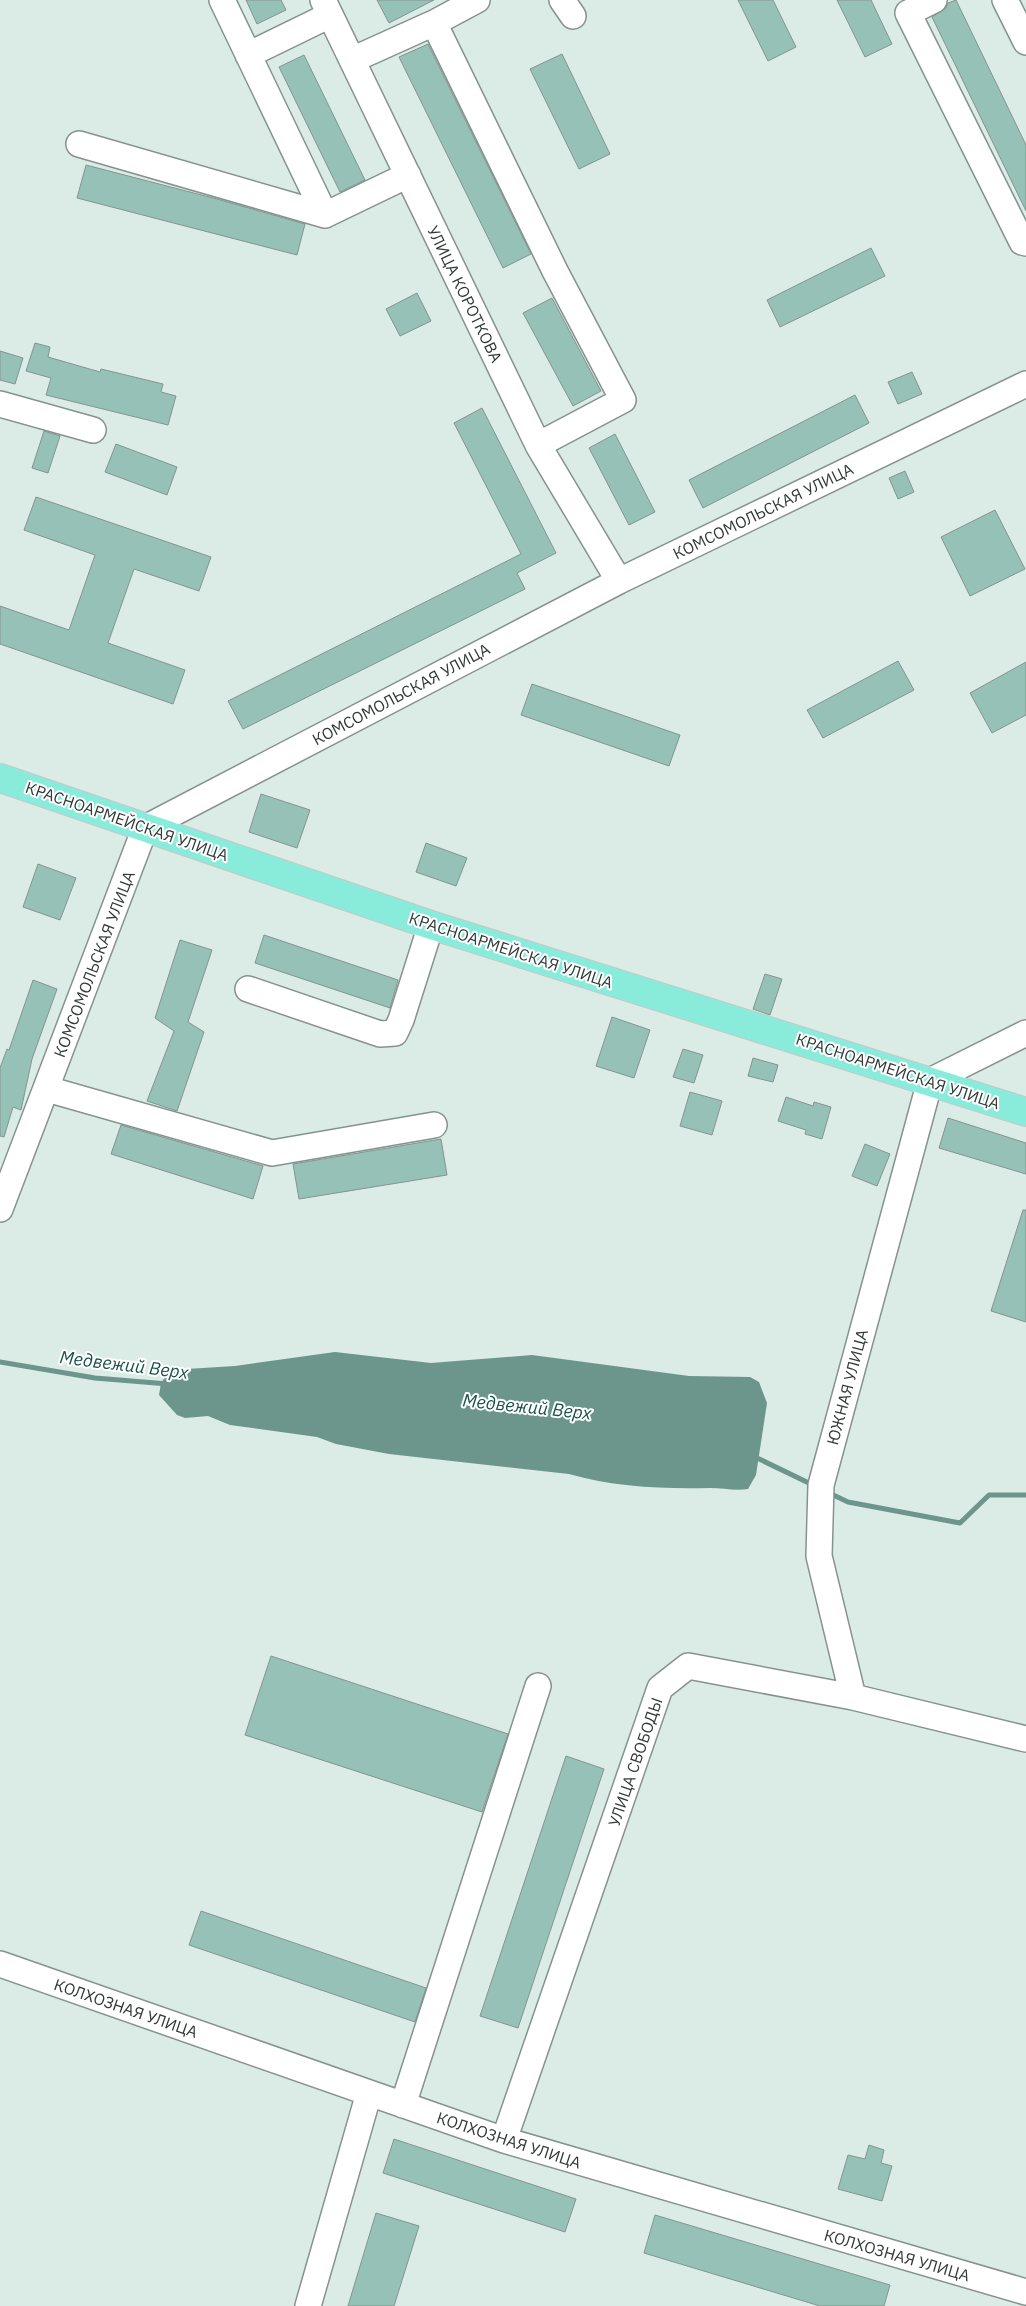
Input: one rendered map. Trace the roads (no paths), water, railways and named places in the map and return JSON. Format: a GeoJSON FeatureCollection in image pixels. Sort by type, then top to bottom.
{"type":"FeatureCollection","features":[{"type":"Feature","properties":{"kind":"main road","name":"КРАСНОАРМЕЙСКАЯ УЛИЦА"},"geometry":{"type":"LineString","coordinates":[[0,778],[430,925],[1026,1112]]}},
{"type":"Feature","properties":{"kind":"street"},"geometry":{"type":"LineString","coordinates":[[222,0],[325,215]]}},
{"type":"Feature","properties":{"kind":"street"},"geometry":{"type":"LineString","coordinates":[[352,60],[434,23],[478,0]]}},
{"type":"Feature","properties":{"kind":"street"},"geometry":{"type":"LineString","coordinates":[[934,0],[908,13],[1022,242],[1026,243]]}},
{"type":"Feature","properties":{"kind":"street"},"geometry":{"type":"LineString","coordinates":[[1012,2],[1026,42]]}},
{"type":"Feature","properties":{"kind":"street"},"geometry":{"type":"LineString","coordinates":[[248,55],[327,8]]}},
{"type":"Feature","properties":{"kind":"street","name":"УЛИЦА КОРОТКОВА"},"geometry":{"type":"LineString","coordinates":[[327,8],[538,445],[619,581]]}},
{"type":"Feature","properties":{"kind":"street"},"geometry":{"type":"LineString","coordinates":[[434,23],[555,271],[623,400],[538,445]]}},
{"type":"Feature","properties":{"kind":"street"},"geometry":{"type":"LineString","coordinates":[[79,144],[325,215],[408,175]]}},
{"type":"Feature","properties":{"kind":"street","name":"КОМСОМОЛЬСКАЯ УЛИЦА"},"geometry":{"type":"LineString","coordinates":[[0,1209],[6,1177],[47,1090],[145,828],[619,581],[1026,384]]}},
{"type":"Feature","properties":{"kind":"street"},"geometry":{"type":"LineString","coordinates":[[0,404],[93,430]]}},
{"type":"Feature","properties":{"kind":"street"},"geometry":{"type":"LineString","coordinates":[[248,989],[380,1034],[395,1033],[401,1020],[430,925]]}},
{"type":"Feature","properties":{"kind":"street"},"geometry":{"type":"LineString","coordinates":[[930,1081],[1026,1033]]}},
{"type":"Feature","properties":{"kind":"street","name":"ЮЖНАЯ УЛИЦА"},"geometry":{"type":"LineString","coordinates":[[853,1697],[819,1556],[821,1485],[930,1081]]}},
{"type":"Feature","properties":{"kind":"street"},"geometry":{"type":"LineString","coordinates":[[47,1090],[272,1153],[434,1125]]}},
{"type":"Feature","properties":{"kind":"street","name":"УЛИЦА СВОБОДЫ"},"geometry":{"type":"LineString","coordinates":[[504,2140],[660,1688],[688,1666],[853,1697],[1026,1739]]}},
{"type":"Feature","properties":{"kind":"street"},"geometry":{"type":"LineString","coordinates":[[403,2105],[538,1686]]}},
{"type":"Feature","properties":{"kind":"street","name":"КОЛХОЗНАЯ УЛИЦА"},"geometry":{"type":"LineString","coordinates":[[0,1964],[504,2140],[1026,2292]]}},
{"type":"Feature","properties":{"kind":"street"},"geometry":{"type":"LineString","coordinates":[[308,2306],[369,2093]]}},
{"type":"Feature","properties":{"kind":"water"},"geometry":{"type":"Polygon","coordinates":[[[335,1352],[431,1363],[532,1355],[689,1376],[750,1377],[759,1382],[767,1403],[756,1475],[748,1489],[656,1487],[603,1482],[569,1474],[389,1454],[336,1444],[317,1437],[230,1425],[208,1416],[185,1418],[177,1415],[159,1395],[161,1383],[170,1370],[235,1366],[335,1352]]]}},
{"type":"Feature","properties":{"kind":"waterway","name":"Медвежий Верх"},"geometry":{"type":"LineString","coordinates":[[0,1362],[95,1378],[168,1384]]}},
{"type":"Feature","properties":{"kind":"waterway","name":"Медвежий Верх"},"geometry":{"type":"LineString","coordinates":[[753,1456],[813,1485]]}},
{"type":"Feature","properties":{"kind":"waterway","name":"Медвежий Верх"},"geometry":{"type":"LineString","coordinates":[[827,1492],[848,1502],[960,1523],[989,1495],[1026,1495]]}}]}
